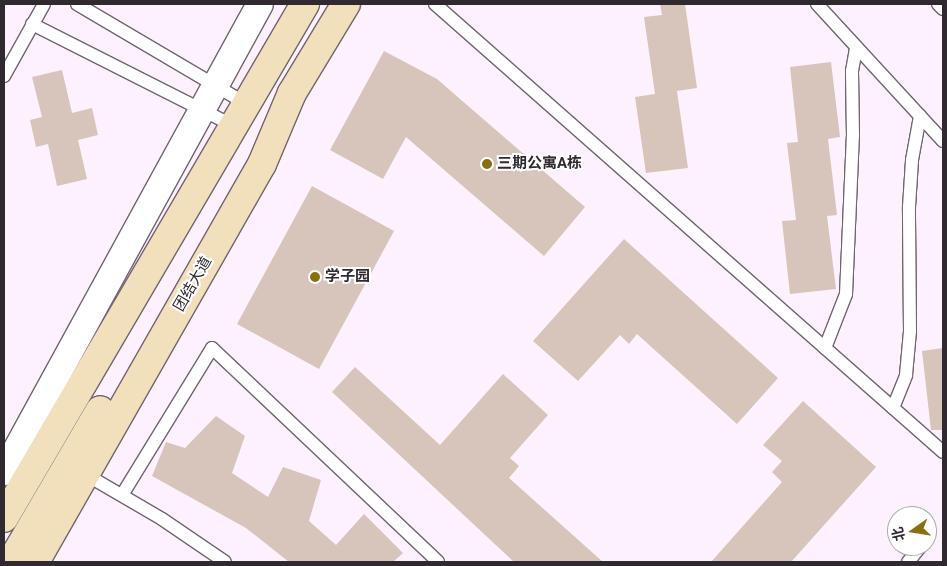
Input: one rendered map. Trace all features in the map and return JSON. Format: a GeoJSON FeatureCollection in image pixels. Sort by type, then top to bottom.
{"type":"FeatureCollection","features":[{"type":"Feature","properties":{"kind":"main road"},"geometry":{"type":"LineString","coordinates":[[4,518],[233,122],[305,4]]}},
{"type":"Feature","properties":{"kind":"main road","name":"团结大道"},"geometry":{"type":"LineString","coordinates":[[35,562],[262,164],[292,93],[346,4]]}},
{"type":"Feature","properties":{"kind":"main road"},"geometry":{"type":"LineString","coordinates":[[12,562],[249,153],[292,93]]}},
{"type":"Feature","properties":{"kind":"main road"},"geometry":{"type":"LineString","coordinates":[[4,549],[203,208],[233,122]]}},
{"type":"Feature","properties":{"kind":"street"},"geometry":{"type":"LineString","coordinates":[[4,472],[260,4]]}},
{"type":"Feature","properties":{"kind":"lane"},"geometry":{"type":"LineString","coordinates":[[4,76],[44,4]]}},
{"type":"Feature","properties":{"kind":"lane"},"geometry":{"type":"LineString","coordinates":[[77,4],[216,85],[233,122]]}},
{"type":"Feature","properties":{"kind":"lane"},"geometry":{"type":"LineString","coordinates":[[435,4],[943,452]]}},
{"type":"Feature","properties":{"kind":"lane"},"geometry":{"type":"LineString","coordinates":[[817,4],[856,49],[943,141]]}},
{"type":"Feature","properties":{"kind":"lane"},"geometry":{"type":"LineString","coordinates":[[938,4],[943,9]]}},
{"type":"Feature","properties":{"kind":"lane"},"geometry":{"type":"LineString","coordinates":[[32,24],[203,110],[233,122]]}},
{"type":"Feature","properties":{"kind":"lane"},"geometry":{"type":"LineString","coordinates":[[825,348],[846,294],[853,136],[852,71],[856,49]]}},
{"type":"Feature","properties":{"kind":"lane"},"geometry":{"type":"LineString","coordinates":[[893,408],[906,375],[910,331],[909,207],[912,160],[920,116]]}},
{"type":"Feature","properties":{"kind":"lane"},"geometry":{"type":"LineString","coordinates":[[122,496],[212,348],[438,562]]}},
{"type":"Feature","properties":{"kind":"lane"},"geometry":{"type":"LineString","coordinates":[[85,474],[225,562]]}},
{"type":"Feature","properties":{"kind":"building"},"geometry":{"type":"Polygon","coordinates":[[[660,4],[685,4],[697,88],[677,91],[688,168],[646,173],[635,97],[655,94],[644,17],[662,15],[660,4]]]}},
{"type":"Feature","properties":{"kind":"building","name":"三期公寓A栋"},"geometry":{"type":"Polygon","coordinates":[[[384,51],[437,79],[585,207],[544,256],[406,137],[383,179],[330,150],[384,51]]]}},
{"type":"Feature","properties":{"kind":"building"},"geometry":{"type":"Polygon","coordinates":[[[831,62],[840,137],[828,139],[837,215],[827,216],[836,289],[790,294],[782,221],[796,220],[787,143],[798,142],[790,67],[831,62]]]}},
{"type":"Feature","properties":{"kind":"building"},"geometry":{"type":"Polygon","coordinates":[[[62,70],[72,113],[92,108],[98,135],[78,140],[87,179],[57,186],[48,144],[36,147],[30,120],[42,117],[32,77],[62,70]]]}},
{"type":"Feature","properties":{"kind":"building","name":"学子园"},"geometry":{"type":"Polygon","coordinates":[[[312,186],[394,231],[319,369],[237,324],[312,186]]]}},
{"type":"Feature","properties":{"kind":"building"},"geometry":{"type":"Polygon","coordinates":[[[624,239],[778,378],[737,424],[637,334],[629,344],[620,335],[578,381],[533,341],[624,239]]]}},
{"type":"Feature","properties":{"kind":"building"},"geometry":{"type":"Polygon","coordinates":[[[943,348],[943,430],[931,430],[922,351],[943,348]]]}},
{"type":"Feature","properties":{"kind":"building"},"geometry":{"type":"Polygon","coordinates":[[[355,367],[440,445],[503,374],[548,415],[510,458],[519,466],[509,478],[603,562],[514,562],[332,392],[355,367]]]}},
{"type":"Feature","properties":{"kind":"building"},"geometry":{"type":"Polygon","coordinates":[[[803,401],[876,467],[791,562],[711,562],[782,482],[772,472],[782,461],[763,445],[803,401]]]}},
{"type":"Feature","properties":{"kind":"building"},"geometry":{"type":"Polygon","coordinates":[[[216,416],[245,436],[232,473],[268,497],[283,467],[321,480],[309,521],[336,545],[364,514],[403,553],[393,562],[289,562],[246,528],[152,476],[166,442],[185,448],[216,416]]]}},
{"type":"Feature","properties":{"kind":"place","name":"三期公寓A栋"},"geometry":{"type":"Point","coordinates":[487,164]}},
{"type":"Feature","properties":{"kind":"place","name":"学子园"},"geometry":{"type":"Point","coordinates":[315,277]}}]}
